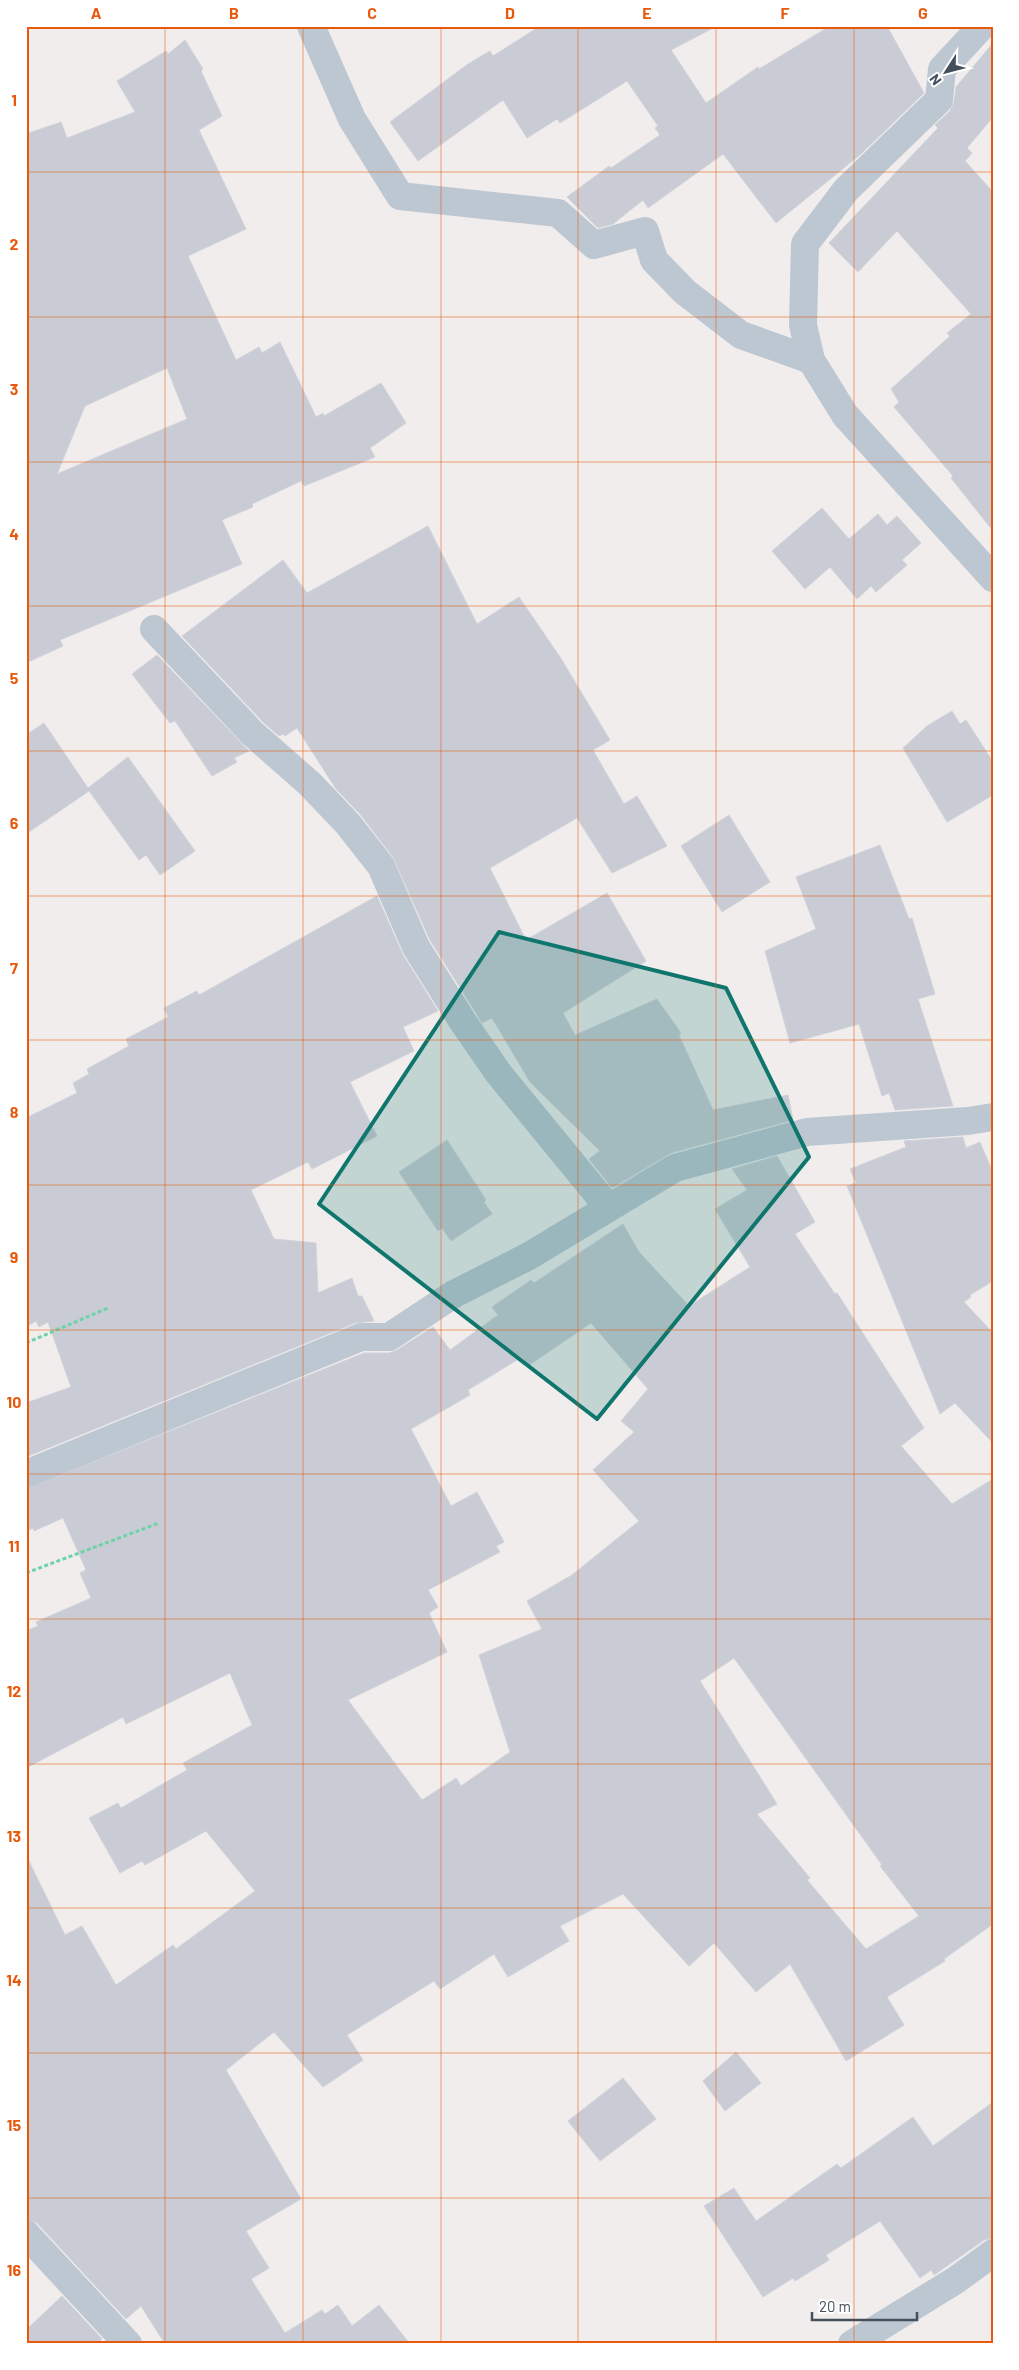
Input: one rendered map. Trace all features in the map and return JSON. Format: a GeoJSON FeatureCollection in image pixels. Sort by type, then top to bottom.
{"type":"FeatureCollection","features":[{"type":"Feature","properties":{"kind":"street"},"geometry":{"type":"LineString","coordinates":[[311,26],[352,119],[400,196],[558,213],[594,245],[644,231],[654,260],[684,292],[741,335],[810,360]]}},
{"type":"Feature","properties":{"kind":"street"},"geometry":{"type":"LineString","coordinates":[[982,26],[942,69],[939,100],[846,190],[805,244],[803,325],[810,360],[845,415],[927,503],[993,578]]}},
{"type":"Feature","properties":{"kind":"street"},"geometry":{"type":"LineString","coordinates":[[154,629],[252,733],[310,784],[348,824],[381,866],[416,947],[463,1022],[499,1074],[608,1207]]}},
{"type":"Feature","properties":{"kind":"street"},"geometry":{"type":"LineString","coordinates":[[26,1474],[361,1337],[389,1337],[454,1294],[529,1256],[675,1168],[807,1132],[968,1121],[993,1117]]}},
{"type":"Feature","properties":{"kind":"street"},"geometry":{"type":"LineString","coordinates":[[26,2234],[128,2344]]}},
{"type":"Feature","properties":{"kind":"street"},"geometry":{"type":"LineString","coordinates":[[852,2344],[956,2280],[993,2253]]}},
{"type":"Feature","properties":{"kind":"path"},"geometry":{"type":"LineString","coordinates":[[26,1343],[108,1308]]}},
{"type":"Feature","properties":{"kind":"path"},"geometry":{"type":"LineString","coordinates":[[26,1573],[158,1523]]}},
{"type":"Feature","properties":{"kind":"highlighted area"},"geometry":{"type":"Polygon","coordinates":[[[499,932],[726,988],[809,1157],[597,1419],[319,1204],[499,932]]]}},
{"type":"Feature","properties":{"kind":"building"},"geometry":{"type":"Polygon","coordinates":[[[540,26],[717,26],[671,50],[706,103],[758,67],[759,69],[830,26],[887,26],[924,93],[861,154],[776,223],[723,154],[648,208],[643,200],[613,224],[598,228],[567,197],[609,166],[611,168],[660,135],[655,128],[658,126],[627,81],[560,123],[557,119],[527,138],[503,100],[418,161],[390,122],[468,64],[490,51],[493,56],[540,26]]]}},
{"type":"Feature","properties":{"kind":"building"},"geometry":{"type":"Polygon","coordinates":[[[185,40],[203,69],[201,71],[222,116],[199,130],[246,229],[188,256],[236,360],[259,347],[262,353],[280,342],[316,417],[323,413],[324,416],[381,383],[406,423],[370,448],[375,457],[304,486],[301,481],[252,504],[253,507],[222,520],[242,564],[60,640],[63,646],[26,663],[26,134],[61,122],[67,138],[135,112],[117,81],[166,51],[168,54],[185,40]],[[167,368],[85,406],[57,474],[187,419],[167,368]]]}},
{"type":"Feature","properties":{"kind":"building"},"geometry":{"type":"Polygon","coordinates":[[[993,43],[993,117],[967,148],[972,153],[965,161],[993,192],[993,531],[951,478],[953,476],[894,407],[899,402],[891,389],[950,336],[947,333],[971,314],[897,231],[858,272],[829,243],[938,128],[935,125],[950,111],[954,102],[956,87],[993,43]]]}},
{"type":"Feature","properties":{"kind":"building"},"geometry":{"type":"Polygon","coordinates":[[[822,508],[849,539],[878,514],[887,525],[897,516],[921,543],[902,560],[907,565],[876,592],[871,586],[857,599],[830,567],[805,589],[772,551],[822,508]]]}},
{"type":"Feature","properties":{"kind":"building"},"geometry":{"type":"Polygon","coordinates":[[[428,526],[477,624],[519,597],[560,657],[610,740],[593,750],[624,804],[637,796],[667,846],[612,873],[577,818],[490,868],[526,940],[607,893],[646,961],[563,1013],[575,1035],[657,999],[681,1033],[679,1035],[713,1110],[788,1095],[793,1120],[671,1153],[612,1188],[589,1159],[600,1151],[530,1082],[492,1018],[482,1023],[430,940],[393,857],[360,814],[336,789],[297,728],[285,736],[283,734],[279,736],[263,722],[182,636],[283,560],[307,593],[428,526]]]}},
{"type":"Feature","properties":{"kind":"building"},"geometry":{"type":"Polygon","coordinates":[[[157,655],[249,751],[234,758],[237,762],[212,776],[175,721],[170,723],[132,674],[157,655]]]}},
{"type":"Feature","properties":{"kind":"building"},"geometry":{"type":"Polygon","coordinates":[[[952,711],[960,724],[966,720],[993,762],[993,795],[947,822],[903,748],[927,726],[952,711]]]}},
{"type":"Feature","properties":{"kind":"building"},"geometry":{"type":"Polygon","coordinates":[[[44,723],[88,788],[128,757],[195,851],[160,875],[146,855],[139,860],[89,791],[26,834],[26,735],[44,723]]]}},
{"type":"Feature","properties":{"kind":"building"},"geometry":{"type":"Polygon","coordinates":[[[729,815],[770,882],[722,912],[681,846],[729,815]]]}},
{"type":"Feature","properties":{"kind":"building"},"geometry":{"type":"Polygon","coordinates":[[[880,845],[909,919],[912,918],[935,994],[918,999],[953,1106],[895,1110],[889,1093],[882,1096],[859,1024],[790,1043],[765,951],[816,929],[796,877],[880,845]]]}},
{"type":"Feature","properties":{"kind":"building"},"geometry":{"type":"Polygon","coordinates":[[[377,896],[403,955],[438,1011],[403,1027],[414,1051],[350,1082],[377,1136],[312,1169],[308,1162],[251,1190],[274,1239],[316,1243],[318,1293],[352,1278],[358,1296],[362,1296],[374,1321],[355,1323],[26,1457],[26,1403],[71,1387],[48,1322],[39,1327],[36,1321],[26,1327],[26,1118],[77,1093],[73,1083],[89,1074],[87,1069],[129,1046],[126,1039],[168,1017],[164,1008],[197,991],[199,995],[377,896]]]}},
{"type":"Feature","properties":{"kind":"building"},"geometry":{"type":"Polygon","coordinates":[[[963,1137],[966,1148],[980,1142],[993,1173],[993,1281],[970,1295],[971,1297],[964,1302],[993,1333],[993,1443],[955,1403],[940,1414],[847,1186],[856,1183],[850,1169],[906,1147],[904,1141],[963,1137]]]}},
{"type":"Feature","properties":{"kind":"building"},"geometry":{"type":"Polygon","coordinates":[[[447,1140],[486,1200],[484,1202],[492,1214],[451,1241],[442,1228],[438,1231],[399,1172],[447,1140]]]}},
{"type":"Feature","properties":{"kind":"building"},"geometry":{"type":"Polygon","coordinates":[[[777,1156],[815,1222],[795,1234],[835,1294],[837,1293],[924,1428],[901,1446],[952,1504],[993,1479],[993,1924],[944,1959],[945,1961],[887,1997],[904,2025],[846,2061],[790,1964],[756,1992],[714,1943],[689,1966],[623,1894],[560,1926],[569,1941],[508,1977],[494,1954],[440,1989],[434,1981],[347,2035],[363,2060],[323,2087],[274,2032],[226,2070],[301,2199],[246,2231],[269,2268],[251,2279],[285,2333],[322,2310],[325,2314],[338,2305],[352,2326],[379,2305],[410,2344],[165,2344],[141,2306],[126,2319],[37,2223],[26,2219],[26,1855],[65,1935],[82,1926],[116,1985],[173,1945],[176,1949],[255,1891],[206,1831],[145,1865],[142,1861],[120,1873],[89,1818],[118,1803],[121,1808],[187,1770],[183,1763],[252,1725],[230,1673],[126,1724],[123,1717],[26,1768],[26,1631],[38,1626],[36,1622],[91,1598],[80,1573],[86,1570],[63,1518],[34,1531],[33,1528],[26,1531],[26,1489],[364,1353],[389,1353],[397,1350],[433,1327],[450,1350],[498,1315],[492,1307],[531,1280],[534,1283],[623,1224],[639,1252],[689,1306],[750,1267],[715,1209],[747,1190],[732,1169],[777,1156]],[[591,1323],[528,1366],[522,1357],[468,1390],[470,1395],[411,1429],[451,1506],[477,1492],[504,1542],[496,1546],[500,1552],[428,1590],[438,1607],[429,1613],[447,1652],[348,1700],[422,1800],[456,1778],[461,1786],[510,1752],[479,1655],[542,1629],[527,1601],[572,1575],[639,1521],[593,1470],[634,1432],[621,1421],[648,1389],[591,1323]],[[734,1658],[700,1681],[777,1804],[757,1814],[810,1878],[807,1880],[866,1949],[919,1916],[880,1866],[882,1865],[734,1658]]]}},
{"type":"Feature","properties":{"kind":"building"},"geometry":{"type":"Polygon","coordinates":[[[736,2052],[761,2083],[725,2111],[703,2081],[736,2052]]]}},
{"type":"Feature","properties":{"kind":"building"},"geometry":{"type":"Polygon","coordinates":[[[623,2078],[656,2119],[600,2161],[568,2121],[623,2078]]]}},
{"type":"Feature","properties":{"kind":"building"},"geometry":{"type":"Polygon","coordinates":[[[993,2102],[993,2238],[984,2240],[934,2275],[931,2270],[920,2278],[880,2221],[826,2255],[829,2260],[795,2281],[793,2278],[763,2297],[704,2206],[734,2188],[756,2221],[837,2164],[841,2168],[913,2117],[933,2146],[993,2102]]]}},
{"type":"Feature","properties":{"kind":"building"},"geometry":{"type":"Polygon","coordinates":[[[62,2296],[102,2339],[96,2344],[26,2344],[26,2330],[62,2296]]]}}]}
